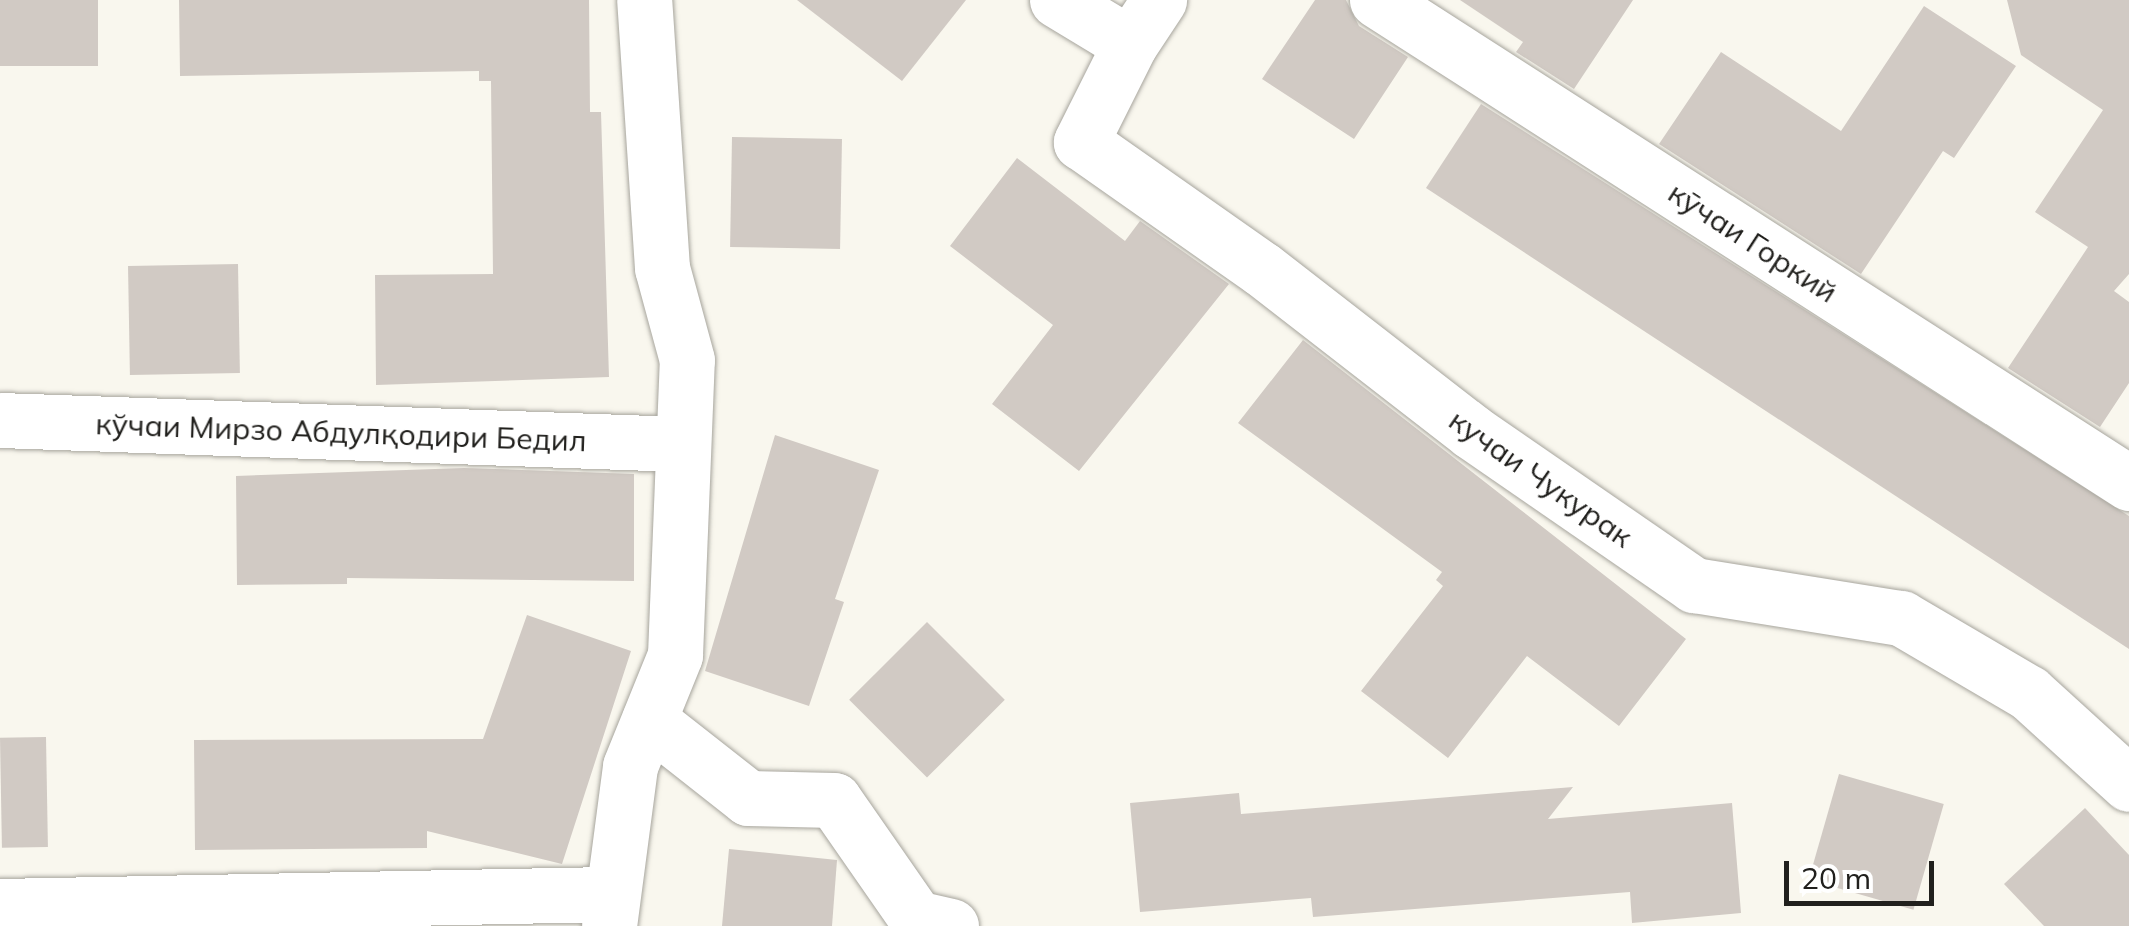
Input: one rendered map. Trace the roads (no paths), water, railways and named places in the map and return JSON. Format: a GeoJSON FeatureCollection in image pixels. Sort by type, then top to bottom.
{"type":"FeatureCollection","features":[{"type":"Feature","properties":{"kind":"street"},"geometry":{"type":"LineString","coordinates":[[0,906],[609,910],[630,766],[675,655],[687,360],[662,268],[644,0]]}},
{"type":"Feature","properties":{"kind":"street"},"geometry":{"type":"LineString","coordinates":[[1056,0],[1144,22]]}},
{"type":"Feature","properties":{"kind":"street","name":"кӯчаи Горкий"},"geometry":{"type":"LineString","coordinates":[[1377,0],[2129,484]]}},
{"type":"Feature","properties":{"kind":"street","name":"кучаи Чукурак"},"geometry":{"type":"LineString","coordinates":[[1144,22],[1081,142],[1262,269],[1472,432],[1694,586],[1901,618],[2028,693],[2129,784]]}},
{"type":"Feature","properties":{"kind":"street","name":"кўчаи Мирзо Абдулқодири Бедил"},"geometry":{"type":"LineString","coordinates":[[0,420],[682,444]]}},
{"type":"Feature","properties":{"kind":"street"},"geometry":{"type":"LineString","coordinates":[[649,720],[748,798],[834,800],[916,918],[951,926]]}}]}
